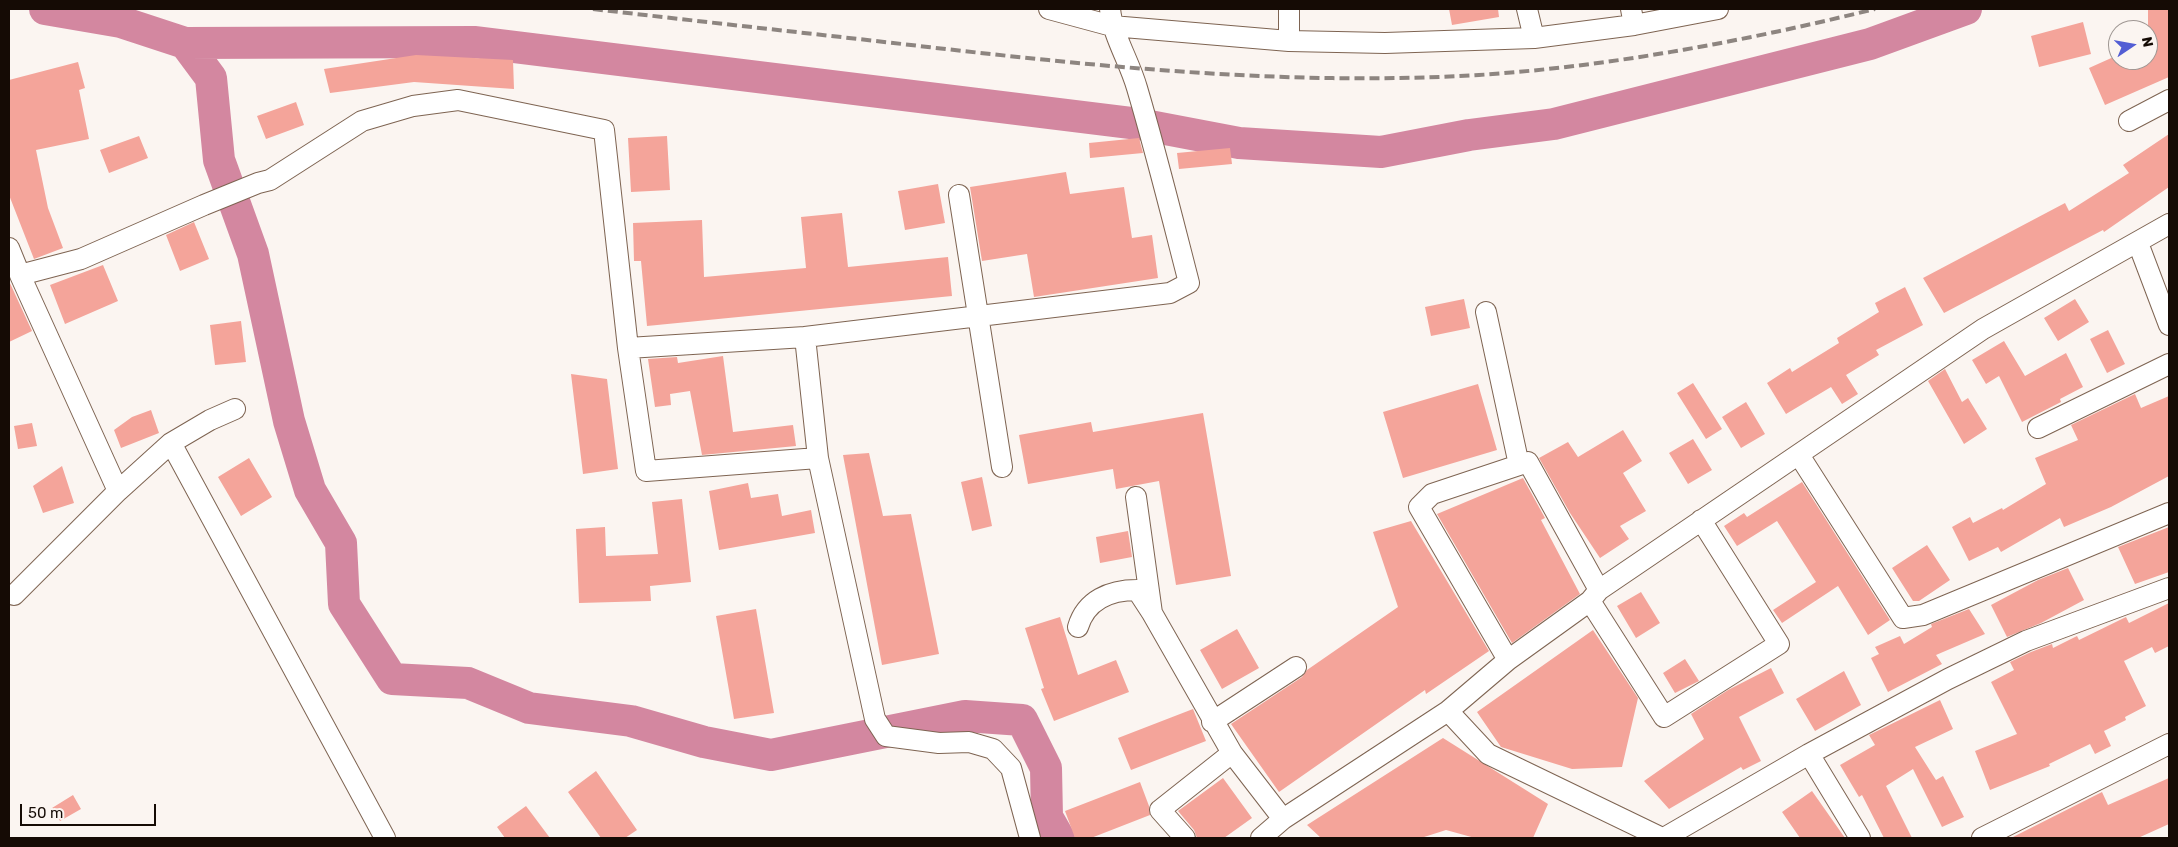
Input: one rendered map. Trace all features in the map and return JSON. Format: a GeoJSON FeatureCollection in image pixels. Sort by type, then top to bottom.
{"type":"FeatureCollection","features":[{"type":"Feature","properties":{"kind":"street"},"geometry":{"type":"LineString","coordinates":[[1049,9],[1289,41],[1384,43],[1534,38],[1633,17],[1718,9]]}},
{"type":"Feature","properties":{"kind":"street"},"geometry":{"type":"LineString","coordinates":[[1289,9],[1289,41]]}},
{"type":"Feature","properties":{"kind":"street"},"geometry":{"type":"LineString","coordinates":[[1527,9],[1534,38]]}},
{"type":"Feature","properties":{"kind":"street"},"geometry":{"type":"LineString","coordinates":[[628,348],[805,337],[1170,293],[1189,282],[1136,84],[1111,17]]}},
{"type":"Feature","properties":{"kind":"street"},"geometry":{"type":"LineString","coordinates":[[20,275],[81,259],[258,182],[270,180],[362,121],[413,106],[458,100],[604,130],[628,348],[646,471],[818,458]]}},
{"type":"Feature","properties":{"kind":"street"},"geometry":{"type":"LineString","coordinates":[[2129,121],[2169,100]]}},
{"type":"Feature","properties":{"kind":"street"},"geometry":{"type":"LineString","coordinates":[[959,195],[980,316],[1002,467]]}},
{"type":"Feature","properties":{"kind":"street"},"geometry":{"type":"LineString","coordinates":[[1261,838],[1283,819],[1448,711],[1508,660],[1594,595],[1701,520],[1983,329],[2169,224]]}},
{"type":"Feature","properties":{"kind":"street"},"geometry":{"type":"LineString","coordinates":[[2138,243],[2169,325]]}},
{"type":"Feature","properties":{"kind":"street"},"geometry":{"type":"LineString","coordinates":[[9,248],[118,491]]}},
{"type":"Feature","properties":{"kind":"street"},"geometry":{"type":"LineString","coordinates":[[1486,312],[1519,465]]}},
{"type":"Feature","properties":{"kind":"street"},"geometry":{"type":"LineString","coordinates":[[805,337],[818,458],[881,729],[939,743],[969,742],[993,749],[1011,768],[1030,838]]}},
{"type":"Feature","properties":{"kind":"street"},"geometry":{"type":"LineString","coordinates":[[2038,428],[2169,364]]}},
{"type":"Feature","properties":{"kind":"street"},"geometry":{"type":"LineString","coordinates":[[14,595],[118,491],[171,444],[210,420],[235,409]]}},
{"type":"Feature","properties":{"kind":"street"},"geometry":{"type":"LineString","coordinates":[[171,444],[386,838]]}},
{"type":"Feature","properties":{"kind":"street"},"geometry":{"type":"LineString","coordinates":[[1799,454],[1903,618],[1923,615],[2169,513]]}},
{"type":"Feature","properties":{"kind":"street"},"geometry":{"type":"LineString","coordinates":[[1508,660],[1419,508],[1432,494],[1528,462],[1594,595],[1664,718],[1779,644],[1701,520]]}},
{"type":"Feature","properties":{"kind":"street"},"geometry":{"type":"LineString","coordinates":[[1136,497],[1152,614]]}},
{"type":"Feature","properties":{"kind":"street"},"geometry":{"type":"LineString","coordinates":[[1448,711],[1488,754],[1663,838],[1809,754],[1948,679],[2026,641],[2169,588]]}},
{"type":"Feature","properties":{"kind":"street"},"geometry":{"type":"LineString","coordinates":[[1078,627],[1081,615],[1092,603],[1122,590],[1138,590],[1232,754],[1283,819]]}},
{"type":"Feature","properties":{"kind":"street"},"geometry":{"type":"LineString","coordinates":[[1212,722],[1296,667]]}},
{"type":"Feature","properties":{"kind":"street"},"geometry":{"type":"LineString","coordinates":[[1982,838],[2169,744]]}},
{"type":"Feature","properties":{"kind":"street"},"geometry":{"type":"LineString","coordinates":[[1185,838],[1160,810],[1232,754]]}},
{"type":"Feature","properties":{"kind":"street"},"geometry":{"type":"LineString","coordinates":[[1809,754],[1860,838]]}},
{"type":"Feature","properties":{"kind":"building"},"geometry":{"type":"Polygon","coordinates":[[[1449,9],[1498,9],[1499,17],[1452,25],[1449,9]]]}},
{"type":"Feature","properties":{"kind":"building"},"geometry":{"type":"Polygon","coordinates":[[[2148,9],[2169,9],[2169,77],[2105,105],[2089,68],[2108,59],[2108,70],[2158,70],[2158,20],[2148,20],[2148,9]]]}},
{"type":"Feature","properties":{"kind":"building"},"geometry":{"type":"Polygon","coordinates":[[[2083,22],[2091,54],[2039,67],[2031,36],[2083,22]]]}},
{"type":"Feature","properties":{"kind":"building"},"geometry":{"type":"Polygon","coordinates":[[[416,55],[513,60],[514,89],[414,82],[330,93],[324,69],[416,55]]]}},
{"type":"Feature","properties":{"kind":"building"},"geometry":{"type":"Polygon","coordinates":[[[78,62],[85,88],[79,90],[89,139],[36,150],[48,208],[63,248],[34,259],[9,195],[9,80],[78,62]]]}},
{"type":"Feature","properties":{"kind":"building"},"geometry":{"type":"Polygon","coordinates":[[[296,102],[304,125],[266,139],[257,116],[296,102]]]}},
{"type":"Feature","properties":{"kind":"building"},"geometry":{"type":"Polygon","coordinates":[[[2169,134],[2169,187],[2104,232],[2103,230],[1944,313],[1923,278],[2065,203],[2069,211],[2129,173],[2123,165],[2169,134]]]}},
{"type":"Feature","properties":{"kind":"building"},"geometry":{"type":"Polygon","coordinates":[[[139,136],[148,158],[109,173],[100,150],[139,136]]]}},
{"type":"Feature","properties":{"kind":"building"},"geometry":{"type":"Polygon","coordinates":[[[667,136],[670,190],[631,192],[628,138],[667,136]]]}},
{"type":"Feature","properties":{"kind":"building"},"geometry":{"type":"Polygon","coordinates":[[[1139,138],[1143,153],[1090,158],[1089,143],[1139,138]]]}},
{"type":"Feature","properties":{"kind":"building"},"geometry":{"type":"Polygon","coordinates":[[[1230,148],[1232,164],[1179,169],[1177,153],[1230,148]]]}},
{"type":"Feature","properties":{"kind":"building"},"geometry":{"type":"Polygon","coordinates":[[[1066,172],[1070,194],[1124,187],[1132,238],[1152,235],[1158,278],[1034,297],[1027,254],[982,261],[970,187],[1066,172]]]}},
{"type":"Feature","properties":{"kind":"building"},"geometry":{"type":"Polygon","coordinates":[[[938,184],[945,223],[905,230],[898,191],[938,184]]]}},
{"type":"Feature","properties":{"kind":"building"},"geometry":{"type":"Polygon","coordinates":[[[842,213],[848,267],[948,257],[952,296],[647,326],[641,261],[634,261],[633,223],[702,220],[704,277],[806,268],[801,217],[842,213]]]}},
{"type":"Feature","properties":{"kind":"building"},"geometry":{"type":"Polygon","coordinates":[[[194,222],[209,259],[180,271],[166,235],[194,222]]]}},
{"type":"Feature","properties":{"kind":"building"},"geometry":{"type":"Polygon","coordinates":[[[103,265],[118,301],[65,324],[50,285],[103,265]]]}},
{"type":"Feature","properties":{"kind":"building"},"geometry":{"type":"Polygon","coordinates":[[[9,281],[32,331],[9,342],[9,281]]]}},
{"type":"Feature","properties":{"kind":"building"},"geometry":{"type":"Polygon","coordinates":[[[1905,287],[1923,325],[1876,350],[1879,355],[1846,375],[1858,394],[1842,404],[1831,387],[1786,414],[1767,383],[1790,368],[1792,372],[1839,343],[1837,338],[1879,312],[1875,303],[1905,287]]]}},
{"type":"Feature","properties":{"kind":"building"},"geometry":{"type":"Polygon","coordinates":[[[1464,299],[1470,328],[1431,336],[1425,307],[1464,299]]]}},
{"type":"Feature","properties":{"kind":"building"},"geometry":{"type":"Polygon","coordinates":[[[2075,299],[2089,322],[2058,341],[2044,318],[2075,299]]]}},
{"type":"Feature","properties":{"kind":"building"},"geometry":{"type":"Polygon","coordinates":[[[241,321],[246,362],[215,365],[210,325],[241,321]]]}},
{"type":"Feature","properties":{"kind":"building"},"geometry":{"type":"Polygon","coordinates":[[[2108,330],[2125,364],[2107,373],[2090,339],[2108,330]]]}},
{"type":"Feature","properties":{"kind":"building"},"geometry":{"type":"Polygon","coordinates":[[[2004,341],[2025,376],[2066,353],[2083,387],[2060,399],[2061,402],[2022,422],[1999,376],[1986,384],[1972,360],[2004,341]]]}},
{"type":"Feature","properties":{"kind":"building"},"geometry":{"type":"Polygon","coordinates":[[[723,356],[733,432],[793,425],[796,446],[702,455],[690,391],[670,394],[671,405],[655,407],[648,359],[677,357],[678,363],[723,356]]]}},
{"type":"Feature","properties":{"kind":"building"},"geometry":{"type":"Polygon","coordinates":[[[1945,369],[1962,402],[1968,398],[1987,429],[1964,444],[1928,381],[1945,369]]]}},
{"type":"Feature","properties":{"kind":"building"},"geometry":{"type":"Polygon","coordinates":[[[571,374],[607,379],[618,469],[583,474],[571,374]]]}},
{"type":"Feature","properties":{"kind":"building"},"geometry":{"type":"Polygon","coordinates":[[[1693,383],[1722,429],[1706,439],[1677,393],[1693,383]]]}},
{"type":"Feature","properties":{"kind":"building"},"geometry":{"type":"Polygon","coordinates":[[[1478,384],[1497,450],[1403,478],[1383,412],[1478,384]]]}},
{"type":"Feature","properties":{"kind":"building"},"geometry":{"type":"Polygon","coordinates":[[[2135,394],[2141,408],[2169,396],[2169,476],[2111,507],[2064,527],[2060,518],[2001,552],[1998,547],[1969,561],[1952,527],[1970,517],[1973,523],[2002,508],[2003,510],[2046,484],[2035,458],[2078,440],[2071,425],[2135,394]]]}},
{"type":"Feature","properties":{"kind":"building"},"geometry":{"type":"Polygon","coordinates":[[[1746,402],[1765,434],[1741,448],[1722,417],[1746,402]]]}},
{"type":"Feature","properties":{"kind":"building"},"geometry":{"type":"Polygon","coordinates":[[[151,410],[159,433],[121,448],[114,430],[132,417],[151,410]]]}},
{"type":"Feature","properties":{"kind":"building"},"geometry":{"type":"Polygon","coordinates":[[[1203,413],[1231,576],[1176,585],[1159,481],[1116,489],[1113,469],[1028,484],[1019,435],[1091,422],[1093,432],[1203,413]]]}},
{"type":"Feature","properties":{"kind":"building"},"geometry":{"type":"Polygon","coordinates":[[[32,423],[37,446],[18,449],[14,426],[32,423]]]}},
{"type":"Feature","properties":{"kind":"building"},"geometry":{"type":"Polygon","coordinates":[[[1623,430],[1642,461],[1623,473],[1646,511],[1620,526],[1629,539],[1600,558],[1570,513],[1539,458],[1568,442],[1578,457],[1623,430]]]}},
{"type":"Feature","properties":{"kind":"building"},"geometry":{"type":"Polygon","coordinates":[[[1693,439],[1712,470],[1688,484],[1669,453],[1693,439]]]}},
{"type":"Feature","properties":{"kind":"building"},"geometry":{"type":"Polygon","coordinates":[[[869,453],[883,516],[911,514],[939,654],[882,665],[843,455],[869,453]]]}},
{"type":"Feature","properties":{"kind":"building"},"geometry":{"type":"Polygon","coordinates":[[[249,458],[272,497],[241,516],[218,477],[249,458]]]}},
{"type":"Feature","properties":{"kind":"building"},"geometry":{"type":"Polygon","coordinates":[[[62,466],[74,503],[43,513],[33,486],[62,466]]]}},
{"type":"Feature","properties":{"kind":"building"},"geometry":{"type":"Polygon","coordinates":[[[982,477],[992,526],[972,531],[961,482],[982,477]]]}},
{"type":"Feature","properties":{"kind":"building"},"geometry":{"type":"Polygon","coordinates":[[[1523,478],[1545,518],[1541,520],[1580,594],[1512,643],[1437,514],[1523,478]]]}},
{"type":"Feature","properties":{"kind":"building"},"geometry":{"type":"Polygon","coordinates":[[[1802,482],[1890,620],[1868,635],[1838,586],[1782,623],[1773,610],[1816,582],[1777,521],[1737,546],[1724,526],[1744,513],[1747,517],[1802,482]]]}},
{"type":"Feature","properties":{"kind":"building"},"geometry":{"type":"Polygon","coordinates":[[[748,483],[751,498],[778,494],[782,516],[811,510],[815,533],[719,550],[709,491],[748,483]]]}},
{"type":"Feature","properties":{"kind":"building"},"geometry":{"type":"Polygon","coordinates":[[[682,499],[691,582],[650,586],[651,601],[579,603],[576,529],[605,527],[606,556],[658,554],[652,502],[682,499]]]}},
{"type":"Feature","properties":{"kind":"building"},"geometry":{"type":"Polygon","coordinates":[[[1411,521],[1489,651],[1426,694],[1425,690],[1279,792],[1231,724],[1302,677],[1307,670],[1398,607],[1373,532],[1411,521]]]}},
{"type":"Feature","properties":{"kind":"building"},"geometry":{"type":"Polygon","coordinates":[[[2169,527],[2169,572],[2135,584],[2118,547],[2169,527]]]}},
{"type":"Feature","properties":{"kind":"building"},"geometry":{"type":"Polygon","coordinates":[[[1128,531],[1132,557],[1100,563],[1096,537],[1128,531]]]}},
{"type":"Feature","properties":{"kind":"building"},"geometry":{"type":"Polygon","coordinates":[[[1927,545],[1950,580],[1919,601],[1913,601],[1892,568],[1927,545]]]}},
{"type":"Feature","properties":{"kind":"building"},"geometry":{"type":"Polygon","coordinates":[[[2068,568],[2084,600],[2041,623],[2007,637],[1991,605],[2038,580],[2068,568]]]}},
{"type":"Feature","properties":{"kind":"building"},"geometry":{"type":"Polygon","coordinates":[[[1641,592],[1660,623],[1636,638],[1617,606],[1641,592]]]}},
{"type":"Feature","properties":{"kind":"building"},"geometry":{"type":"Polygon","coordinates":[[[2169,603],[2169,646],[2155,653],[2152,647],[2124,661],[2146,706],[2125,717],[2126,720],[2104,731],[2111,746],[2095,754],[2090,744],[2049,764],[2050,766],[1990,790],[1975,751],[2017,734],[1991,682],[2014,670],[2010,662],[2052,644],[2053,648],[2077,636],[2079,640],[2126,617],[2129,623],[2169,603]]]}},
{"type":"Feature","properties":{"kind":"building"},"geometry":{"type":"Polygon","coordinates":[[[756,609],[774,713],[734,719],[716,616],[756,609]]]}},
{"type":"Feature","properties":{"kind":"building"},"geometry":{"type":"Polygon","coordinates":[[[1969,609],[1985,634],[1936,655],[1942,664],[1888,692],[1871,658],[1879,654],[1875,647],[1900,636],[1904,644],[1932,627],[1931,624],[1969,609]]]}},
{"type":"Feature","properties":{"kind":"building"},"geometry":{"type":"Polygon","coordinates":[[[1060,617],[1078,675],[1116,660],[1129,692],[1054,721],[1041,689],[1044,688],[1025,628],[1060,617]]]}},
{"type":"Feature","properties":{"kind":"building"},"geometry":{"type":"Polygon","coordinates":[[[1237,629],[1259,668],[1222,689],[1200,650],[1237,629]]]}},
{"type":"Feature","properties":{"kind":"building"},"geometry":{"type":"Polygon","coordinates":[[[1593,630],[1638,698],[1622,767],[1572,769],[1501,747],[1477,712],[1593,630]]]}},
{"type":"Feature","properties":{"kind":"building"},"geometry":{"type":"Polygon","coordinates":[[[1685,659],[1699,681],[1675,693],[1663,673],[1685,659]]]}},
{"type":"Feature","properties":{"kind":"building"},"geometry":{"type":"Polygon","coordinates":[[[1771,668],[1784,693],[1739,717],[1761,761],[1743,770],[1741,767],[1669,809],[1644,781],[1704,739],[1691,714],[1728,690],[1771,668]]]}},
{"type":"Feature","properties":{"kind":"building"},"geometry":{"type":"Polygon","coordinates":[[[1844,671],[1861,705],[1815,731],[1796,699],[1844,671]]]}},
{"type":"Feature","properties":{"kind":"building"},"geometry":{"type":"Polygon","coordinates":[[[1940,700],[1953,729],[1915,747],[1936,780],[1943,776],[1964,817],[1942,827],[1913,769],[1886,786],[1912,838],[1884,838],[1862,795],[1859,797],[1840,765],[1875,745],[1869,735],[1940,700]]]}},
{"type":"Feature","properties":{"kind":"building"},"geometry":{"type":"Polygon","coordinates":[[[1193,709],[1206,741],[1131,770],[1118,738],[1193,709]]]}},
{"type":"Feature","properties":{"kind":"building"},"geometry":{"type":"Polygon","coordinates":[[[1443,738],[1548,804],[1533,838],[1475,838],[1446,830],[1421,838],[1321,838],[1307,825],[1443,738]]]}},
{"type":"Feature","properties":{"kind":"building"},"geometry":{"type":"Polygon","coordinates":[[[596,771],[637,830],[625,838],[601,838],[568,792],[596,771]]]}},
{"type":"Feature","properties":{"kind":"building"},"geometry":{"type":"Polygon","coordinates":[[[1223,778],[1252,818],[1224,838],[1197,838],[1194,830],[1178,811],[1223,778]]]}},
{"type":"Feature","properties":{"kind":"building"},"geometry":{"type":"Polygon","coordinates":[[[2169,778],[2169,824],[2138,838],[2011,838],[2102,792],[2108,805],[2169,778]]]}},
{"type":"Feature","properties":{"kind":"building"},"geometry":{"type":"Polygon","coordinates":[[[1140,782],[1149,806],[1150,815],[1091,838],[1075,838],[1065,811],[1140,782]]]}},
{"type":"Feature","properties":{"kind":"building"},"geometry":{"type":"Polygon","coordinates":[[[1812,791],[1845,838],[1800,838],[1782,812],[1812,791]]]}},
{"type":"Feature","properties":{"kind":"building"},"geometry":{"type":"Polygon","coordinates":[[[73,795],[81,809],[60,821],[52,808],[73,795]]]}},
{"type":"Feature","properties":{"kind":"building"},"geometry":{"type":"Polygon","coordinates":[[[526,806],[550,838],[505,838],[497,827],[526,806]]]}},
{"type":"Feature","properties":{"kind":"waterway"},"geometry":{"type":"LineString","coordinates":[[45,9],[121,22],[185,43],[474,42],[1139,124],[1239,143],[1381,152],[1469,135],[1554,124],[1870,44],[1966,9]]}},
{"type":"Feature","properties":{"kind":"waterway"},"geometry":{"type":"LineString","coordinates":[[185,43],[211,78],[219,160],[253,254],[289,421],[310,490],[341,543],[344,604],[392,679],[468,683],[529,708],[631,721],[704,742],[771,755],[965,716],[1022,720],[1046,768],[1047,817],[1059,838]]}},
{"type":"Feature","properties":{"kind":"railway"},"geometry":{"type":"LineString","coordinates":[[593,9],[1065,62],[1203,73],[1341,78],[1479,75],[1629,59],[1728,42],[1875,9]]}}]}
